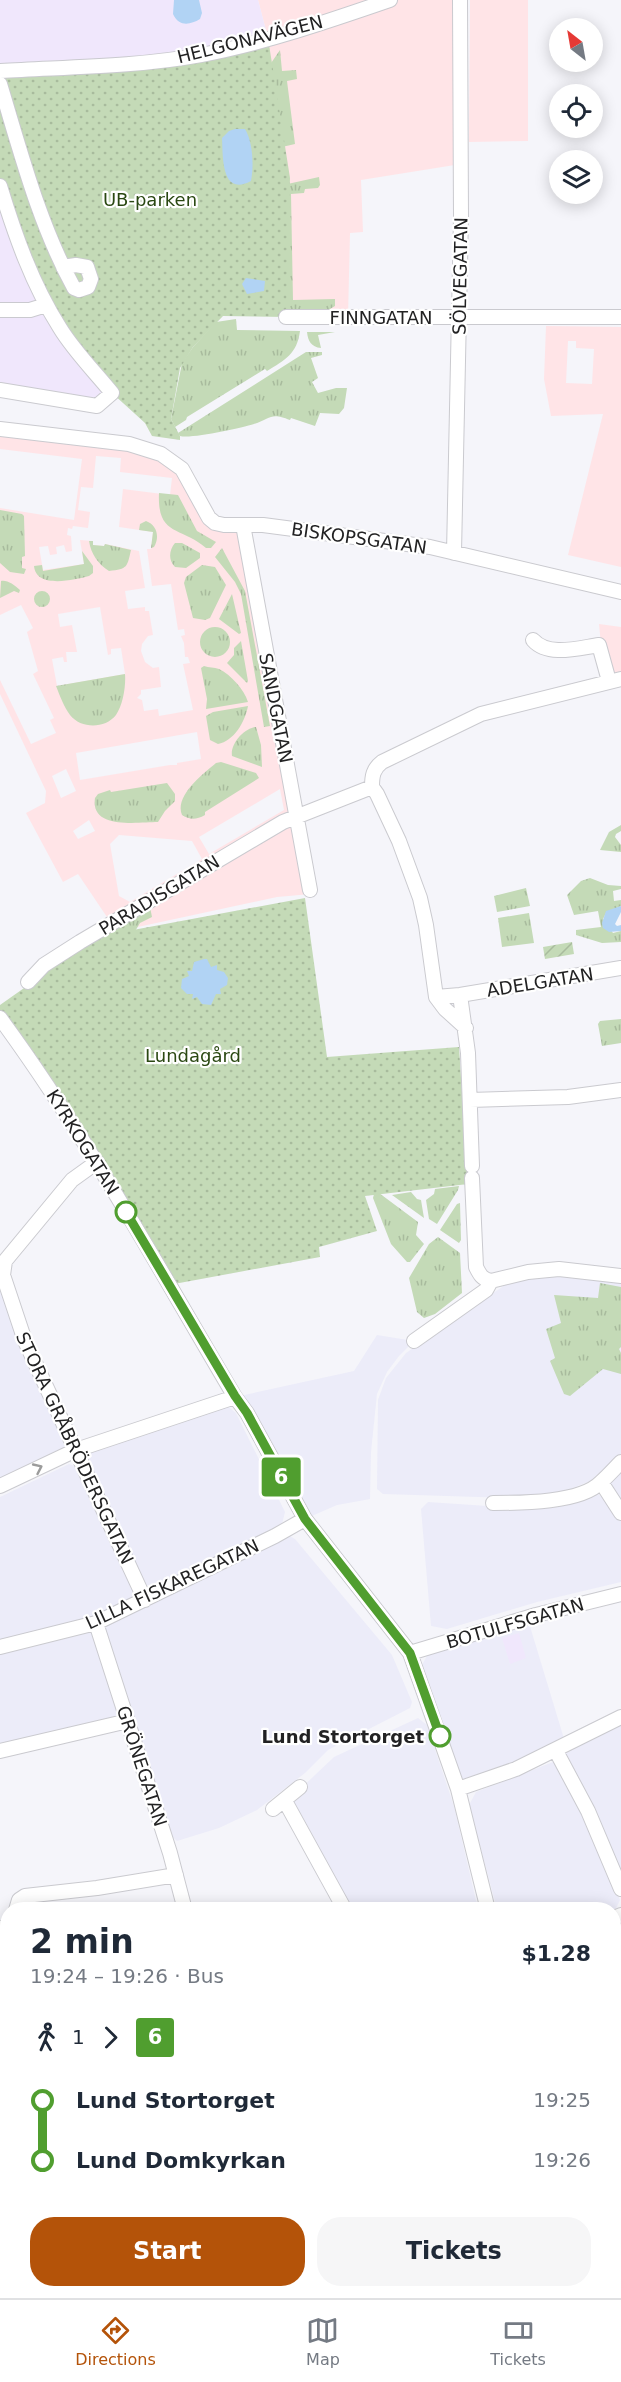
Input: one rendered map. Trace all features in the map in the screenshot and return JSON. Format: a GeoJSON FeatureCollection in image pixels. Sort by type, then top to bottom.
{"type":"FeatureCollection","features":[{"type":"Feature","properties":{"kind":"street","name":"HELGONAVÄGEN"},"geometry":{"type":"LineString","coordinates":[[0,70],[153,61],[203,55],[268,38],[390,0]]}},
{"type":"Feature","properties":{"kind":"street","name":"SÖLVEGATAN"},"geometry":{"type":"LineString","coordinates":[[454,553],[461,217],[460,0]]}},
{"type":"Feature","properties":{"kind":"street"},"geometry":{"type":"LineString","coordinates":[[0,84],[28,182],[63,267]]}},
{"type":"Feature","properties":{"kind":"street"},"geometry":{"type":"LineString","coordinates":[[0,186],[12,226],[46,305],[61,330],[112,393],[97,406],[0,390]]}},
{"type":"Feature","properties":{"kind":"street"},"geometry":{"type":"LineString","coordinates":[[0,310],[30,310],[46,305]]}},
{"type":"Feature","properties":{"kind":"street","name":"FINNGATAN"},"geometry":{"type":"LineString","coordinates":[[286,317],[621,317]]}},
{"type":"Feature","properties":{"kind":"street","name":"BISKOPSGATAN"},"geometry":{"type":"LineString","coordinates":[[0,429],[129,444],[160,454],[174,462],[187,478],[202,510],[215,523],[263,525],[342,534],[454,553],[621,592]]}},
{"type":"Feature","properties":{"kind":"street","name":"SANDGATAN"},"geometry":{"type":"LineString","coordinates":[[243,525],[310,890]]}},
{"type":"Feature","properties":{"kind":"street"},"geometry":{"type":"LineString","coordinates":[[466,1028],[445,1009],[436,997],[420,898],[399,841],[372,787],[376,767],[382,762],[481,714],[615,680],[599,645],[546,650],[533,640]]}},
{"type":"Feature","properties":{"kind":"street","name":"PARADISGATAN"},"geometry":{"type":"LineString","coordinates":[[28,982],[44,965],[124,914],[283,822],[372,787]]}},
{"type":"Feature","properties":{"kind":"street","name":"ADELGATAN"},"geometry":{"type":"LineString","coordinates":[[436,997],[621,968]]}},
{"type":"Feature","properties":{"kind":"street"},"geometry":{"type":"LineString","coordinates":[[460,995],[466,1028],[476,1267],[479,1275],[484,1280],[491,1281],[528,1272],[559,1269],[621,1276]]}},
{"type":"Feature","properties":{"kind":"street","name":"KYRKOGATAN"},"geometry":{"type":"LineString","coordinates":[[0,1018],[55,1096],[97,1162],[247,1413],[305,1519],[410,1653],[458,1790],[486,1902]]}},
{"type":"Feature","properties":{"kind":"street"},"geometry":{"type":"LineString","coordinates":[[470,1100],[568,1097],[621,1090]]}},
{"type":"Feature","properties":{"kind":"street"},"geometry":{"type":"LineString","coordinates":[[3,1261],[72,1180],[97,1162]]}},
{"type":"Feature","properties":{"kind":"street","name":"STORA GRÅBRÖDERSGATAN"},"geometry":{"type":"LineString","coordinates":[[3,1261],[3,1275],[17,1320],[144,1599]]}},
{"type":"Feature","properties":{"kind":"street"},"geometry":{"type":"LineString","coordinates":[[414,1341],[486,1290],[491,1281]]}},
{"type":"Feature","properties":{"kind":"street"},"geometry":{"type":"LineString","coordinates":[[0,1486],[76,1450],[235,1396]]}},
{"type":"Feature","properties":{"kind":"street"},"geometry":{"type":"LineString","coordinates":[[493,1503],[567,1497],[585,1492],[601,1482],[621,1462]]}},
{"type":"Feature","properties":{"kind":"street"},"geometry":{"type":"LineString","coordinates":[[601,1482],[621,1513]]}},
{"type":"Feature","properties":{"kind":"street","name":"LILLA FISKAREGATAN"},"geometry":{"type":"LineString","coordinates":[[0,1647],[96,1623],[275,1536],[305,1519]]}},
{"type":"Feature","properties":{"kind":"street","name":"BOTULFSGATAN"},"geometry":{"type":"LineString","coordinates":[[410,1653],[536,1615],[621,1594]]}},
{"type":"Feature","properties":{"kind":"street","name":"GRÖNEGATAN"},"geometry":{"type":"LineString","coordinates":[[96,1623],[183,1902]]}},
{"type":"Feature","properties":{"kind":"street"},"geometry":{"type":"LineString","coordinates":[[458,1790],[516,1769],[621,1717]]}},
{"type":"Feature","properties":{"kind":"street"},"geometry":{"type":"LineString","coordinates":[[0,1751],[128,1721]]}},
{"type":"Feature","properties":{"kind":"street"},"geometry":{"type":"LineString","coordinates":[[556,1751],[588,1811],[621,1889]]}},
{"type":"Feature","properties":{"kind":"street"},"geometry":{"type":"LineString","coordinates":[[300,1787],[279,1805],[340,1902]]}},
{"type":"Feature","properties":{"kind":"street"},"geometry":{"type":"LineString","coordinates":[[24,1902],[176,1875]]}},
{"type":"Feature","properties":{"kind":"shaded area"},"geometry":{"type":"Polygon","coordinates":[[[0,0],[258,0],[268,38],[203,55],[0,71],[0,0]]]}},
{"type":"Feature","properties":{"kind":"shaded area"},"geometry":{"type":"Polygon","coordinates":[[[258,0],[460,0],[461,164],[361,180],[363,232],[350,233],[348,317],[286,317],[268,38],[258,0]]]}},
{"type":"Feature","properties":{"kind":"shaded area"},"geometry":{"type":"Polygon","coordinates":[[[470,0],[528,0],[528,141],[469,142],[470,0]]]}},
{"type":"Feature","properties":{"kind":"shaded area"},"geometry":{"type":"Polygon","coordinates":[[[0,186],[112,393],[105,401],[0,390],[0,186]]]}},
{"type":"Feature","properties":{"kind":"shaded area"},"geometry":{"type":"Polygon","coordinates":[[[546,326],[621,327],[621,567],[568,555],[603,414],[551,416],[544,379],[546,326]],[[568,341],[566,383],[592,384],[594,349],[576,348],[576,341],[568,341]]]}},
{"type":"Feature","properties":{"kind":"shaded area"},"geometry":{"type":"Polygon","coordinates":[[[0,429],[167,457],[209,518],[243,525],[311,894],[277,897],[133,928],[111,923],[78,874],[63,882],[26,813],[45,803],[46,791],[0,694],[0,680],[31,744],[56,733],[50,720],[54,718],[33,674],[38,671],[27,632],[33,628],[21,605],[0,615],[0,508],[74,520],[82,459],[0,449],[0,429]],[[96,456],[93,488],[81,487],[78,510],[90,512],[88,528],[73,526],[72,529],[68,528],[67,535],[71,536],[72,551],[66,552],[64,545],[56,547],[57,554],[50,555],[48,546],[39,547],[43,570],[84,564],[80,540],[93,541],[93,545],[104,546],[105,544],[139,551],[145,588],[125,591],[128,609],[145,607],[145,611],[149,611],[153,635],[148,636],[142,644],[141,651],[145,662],[153,668],[159,667],[161,687],[141,690],[137,698],[142,700],[144,711],[158,709],[159,716],[193,710],[183,664],[190,663],[188,657],[185,657],[181,636],[185,635],[184,629],[178,630],[171,584],[152,586],[147,549],[151,549],[153,532],[119,527],[123,489],[170,495],[172,478],[120,472],[121,458],[96,456]],[[100,607],[58,614],[60,627],[72,625],[77,652],[66,652],[67,662],[64,662],[63,657],[52,659],[57,686],[125,674],[121,648],[111,649],[111,654],[108,655],[100,607]],[[197,732],[76,753],[80,780],[177,765],[177,763],[201,759],[197,732]],[[66,769],[52,776],[61,798],[76,791],[66,769]],[[280,789],[199,837],[209,854],[284,810],[280,789]],[[89,820],[73,831],[78,839],[95,831],[89,820]],[[119,835],[110,844],[119,896],[130,902],[202,859],[192,841],[119,835]]]}},
{"type":"Feature","properties":{"kind":"shaded area"},"geometry":{"type":"Polygon","coordinates":[[[599,624],[621,627],[621,674],[613,676],[601,645],[599,624]]]}},
{"type":"Feature","properties":{"kind":"shaded area"},"geometry":{"type":"Polygon","coordinates":[[[559,1274],[621,1279],[621,1454],[590,1481],[565,1491],[513,1498],[383,1494],[377,1489],[378,1400],[386,1378],[406,1353],[505,1285],[524,1276],[559,1274]]]}},
{"type":"Feature","properties":{"kind":"shaded area"},"geometry":{"type":"Polygon","coordinates":[[[0,1284],[68,1441],[63,1453],[0,1482],[0,1284]]]}},
{"type":"Feature","properties":{"kind":"shaded area"},"geometry":{"type":"Polygon","coordinates":[[[377,1335],[414,1341],[387,1372],[377,1394],[371,1452],[370,1499],[337,1505],[305,1519],[235,1397],[354,1371],[377,1335]]]}},
{"type":"Feature","properties":{"kind":"shaded area"},"geometry":{"type":"Polygon","coordinates":[[[225,1404],[236,1413],[285,1512],[282,1524],[155,1587],[143,1584],[84,1458],[92,1449],[225,1404]]]}},
{"type":"Feature","properties":{"kind":"shaded area"},"geometry":{"type":"Polygon","coordinates":[[[69,1464],[75,1466],[136,1590],[133,1599],[82,1624],[0,1641],[0,1497],[69,1464]]]}},
{"type":"Feature","properties":{"kind":"shaded area"},"geometry":{"type":"Polygon","coordinates":[[[621,1467],[621,1505],[607,1487],[609,1477],[621,1467]]]}},
{"type":"Feature","properties":{"kind":"shaded area"},"geometry":{"type":"Polygon","coordinates":[[[598,1494],[607,1501],[621,1521],[621,1582],[537,1602],[447,1629],[431,1626],[421,1509],[428,1502],[517,1508],[598,1494]]]}},
{"type":"Feature","properties":{"kind":"shaded area"},"geometry":{"type":"Polygon","coordinates":[[[288,1535],[295,1539],[392,1655],[412,1702],[410,1708],[328,1750],[305,1773],[257,1810],[219,1828],[177,1841],[169,1834],[103,1628],[288,1535]]]}},
{"type":"Feature","properties":{"kind":"shaded area"},"geometry":{"type":"Polygon","coordinates":[[[529,1623],[565,1742],[552,1750],[467,1780],[459,1777],[422,1665],[428,1654],[529,1623]]]}},
{"type":"Feature","properties":{"kind":"shaded area"},"geometry":{"type":"Polygon","coordinates":[[[90,1629],[96,1633],[120,1709],[116,1718],[0,1745],[0,1650],[90,1629]]]}},
{"type":"Feature","properties":{"kind":"shaded area"},"geometry":{"type":"Polygon","coordinates":[[[519,1633],[526,1658],[510,1664],[502,1638],[519,1633]]]}},
{"type":"Feature","properties":{"kind":"shaded area"},"geometry":{"type":"Polygon","coordinates":[[[418,1718],[427,1725],[454,1806],[476,1902],[348,1902],[290,1802],[296,1793],[334,1757],[418,1718]]]}},
{"type":"Feature","properties":{"kind":"shaded area"},"geometry":{"type":"Polygon","coordinates":[[[621,1722],[621,1877],[564,1754],[621,1722]]]}},
{"type":"Feature","properties":{"kind":"shaded area"},"geometry":{"type":"Polygon","coordinates":[[[553,1762],[562,1767],[619,1902],[495,1902],[469,1805],[476,1792],[553,1762]]]}},
{"type":"Feature","properties":{"kind":"green space","name":"UB-parken"},"geometry":{"type":"Polygon","coordinates":[[[268,38],[290,178],[286,317],[223,316],[193,347],[180,368],[171,419],[180,440],[152,436],[145,423],[112,393],[61,330],[0,186],[0,71],[108,64],[268,38]]]}},
{"type":"Feature","properties":{"kind":"green space"},"geometry":{"type":"Polygon","coordinates":[[[280,50],[282,71],[296,70],[297,79],[287,81],[295,144],[282,147],[267,69],[280,50]]]}},
{"type":"Feature","properties":{"kind":"green space"},"geometry":{"type":"Polygon","coordinates":[[[319,177],[318,188],[305,189],[304,193],[291,194],[293,300],[335,299],[335,306],[330,309],[284,310],[283,185],[319,177]]]}},
{"type":"Feature","properties":{"kind":"green space"},"geometry":{"type":"Polygon","coordinates":[[[236,319],[237,330],[300,331],[296,345],[293,351],[279,363],[267,371],[265,369],[187,417],[175,427],[171,419],[182,363],[216,322],[236,319]]]}},
{"type":"Feature","properties":{"kind":"green space"},"geometry":{"type":"Polygon","coordinates":[[[307,332],[335,332],[318,335],[321,348],[311,343],[307,332]]]}},
{"type":"Feature","properties":{"kind":"green space"},"geometry":{"type":"Polygon","coordinates":[[[306,352],[322,352],[322,355],[311,358],[318,378],[312,382],[318,393],[336,388],[347,388],[344,408],[339,414],[320,413],[315,426],[291,418],[290,420],[275,416],[217,433],[186,437],[178,433],[306,352]]]}},
{"type":"Feature","properties":{"kind":"green space"},"geometry":{"type":"Polygon","coordinates":[[[159,493],[178,495],[197,531],[216,542],[211,548],[206,548],[166,524],[159,507],[159,493]]]}},
{"type":"Feature","properties":{"kind":"green space"},"geometry":{"type":"Polygon","coordinates":[[[0,510],[24,516],[25,556],[22,557],[22,568],[26,569],[24,574],[10,572],[0,563],[0,510]]]}},
{"type":"Feature","properties":{"kind":"green space"},"geometry":{"type":"Polygon","coordinates":[[[146,521],[153,525],[156,532],[156,543],[151,548],[153,532],[139,530],[140,524],[146,521]]]}},
{"type":"Feature","properties":{"kind":"green space"},"geometry":{"type":"Polygon","coordinates":[[[89,541],[93,541],[93,545],[104,546],[105,544],[131,550],[126,566],[109,571],[96,558],[89,541]]]}},
{"type":"Feature","properties":{"kind":"green space"},"geometry":{"type":"Polygon","coordinates":[[[175,543],[182,543],[200,553],[200,558],[186,568],[175,567],[170,555],[175,543]]]}},
{"type":"Feature","properties":{"kind":"green space"},"geometry":{"type":"Polygon","coordinates":[[[222,548],[245,591],[270,726],[264,727],[241,594],[235,582],[215,557],[222,548]]]}},
{"type":"Feature","properties":{"kind":"green space"},"geometry":{"type":"Polygon","coordinates":[[[82,551],[93,566],[93,573],[89,576],[57,581],[41,578],[36,573],[34,566],[42,565],[43,571],[84,564],[82,551]]]}},
{"type":"Feature","properties":{"kind":"green space"},"geometry":{"type":"Polygon","coordinates":[[[202,565],[215,567],[226,585],[210,618],[205,620],[193,618],[184,583],[186,577],[202,565]]]}},
{"type":"Feature","properties":{"kind":"green space"},"geometry":{"type":"Polygon","coordinates":[[[1,581],[13,585],[20,590],[19,593],[14,591],[0,598],[1,581]]]}},
{"type":"Feature","properties":{"kind":"green space"},"geometry":{"type":"Polygon","coordinates":[[[42,591],[48,593],[50,599],[48,605],[42,607],[36,605],[34,599],[36,593],[42,591]]]}},
{"type":"Feature","properties":{"kind":"green space"},"geometry":{"type":"Polygon","coordinates":[[[232,594],[241,633],[239,634],[219,619],[232,594]]]}},
{"type":"Feature","properties":{"kind":"green space"},"geometry":{"type":"Polygon","coordinates":[[[215,627],[226,631],[230,642],[226,653],[215,657],[204,653],[200,642],[204,631],[215,627]]]}},
{"type":"Feature","properties":{"kind":"green space"},"geometry":{"type":"Polygon","coordinates":[[[241,641],[247,683],[227,663],[234,655],[234,648],[241,641]]]}},
{"type":"Feature","properties":{"kind":"green space"},"geometry":{"type":"Polygon","coordinates":[[[204,666],[219,669],[228,675],[240,687],[248,702],[206,709],[207,699],[201,668],[204,666]]]}},
{"type":"Feature","properties":{"kind":"green space"},"geometry":{"type":"Polygon","coordinates":[[[125,674],[121,706],[111,720],[100,725],[86,725],[75,720],[66,708],[56,686],[125,674]]]}},
{"type":"Feature","properties":{"kind":"green space"},"geometry":{"type":"Polygon","coordinates":[[[248,706],[234,735],[218,744],[210,740],[206,716],[213,712],[248,706]]]}},
{"type":"Feature","properties":{"kind":"green space"},"geometry":{"type":"Polygon","coordinates":[[[256,727],[261,745],[262,767],[232,756],[233,747],[239,737],[247,730],[256,727]]]}},
{"type":"Feature","properties":{"kind":"green space"},"geometry":{"type":"Polygon","coordinates":[[[221,762],[256,773],[259,778],[205,812],[202,817],[193,819],[182,815],[182,800],[191,786],[216,763],[221,762]]]}},
{"type":"Feature","properties":{"kind":"green space"},"geometry":{"type":"Polygon","coordinates":[[[167,783],[175,794],[175,801],[158,822],[128,823],[107,820],[95,808],[95,798],[98,794],[110,790],[111,792],[167,783]]]}},
{"type":"Feature","properties":{"kind":"green space"},"geometry":{"type":"Polygon","coordinates":[[[621,825],[621,831],[615,837],[621,845],[621,852],[600,850],[609,832],[621,825]]]}},
{"type":"Feature","properties":{"kind":"green space"},"geometry":{"type":"Polygon","coordinates":[[[590,878],[608,885],[621,886],[621,889],[613,891],[614,901],[621,900],[621,906],[606,913],[603,919],[613,933],[621,931],[621,942],[602,943],[576,935],[576,930],[601,927],[598,911],[574,915],[567,895],[581,881],[590,878]]]}},
{"type":"Feature","properties":{"kind":"green space"},"geometry":{"type":"Polygon","coordinates":[[[526,888],[530,906],[497,912],[494,896],[526,888]]]}},
{"type":"Feature","properties":{"kind":"green space","name":"Lundagård"},"geometry":{"type":"Polygon","coordinates":[[[305,898],[327,1057],[459,1047],[468,1184],[365,1196],[377,1231],[319,1247],[320,1257],[174,1284],[64,1100],[0,1011],[0,1005],[122,919],[133,930],[305,898]]]}},
{"type":"Feature","properties":{"kind":"green space"},"geometry":{"type":"Polygon","coordinates":[[[150,907],[152,917],[140,923],[134,933],[123,922],[150,907]]]}},
{"type":"Feature","properties":{"kind":"green space"},"geometry":{"type":"Polygon","coordinates":[[[529,913],[534,943],[502,947],[498,918],[529,913]]]}},
{"type":"Feature","properties":{"kind":"green space"},"geometry":{"type":"Polygon","coordinates":[[[572,942],[574,954],[545,959],[543,947],[572,942]]]}},
{"type":"Feature","properties":{"kind":"green space"},"geometry":{"type":"Polygon","coordinates":[[[621,1019],[621,1043],[602,1046],[598,1024],[600,1021],[621,1019]]]}},
{"type":"Feature","properties":{"kind":"green space"},"geometry":{"type":"Polygon","coordinates":[[[459,1186],[437,1224],[429,1219],[426,1200],[434,1194],[435,1189],[459,1186]]]}},
{"type":"Feature","properties":{"kind":"green space"},"geometry":{"type":"Polygon","coordinates":[[[411,1192],[421,1200],[424,1218],[392,1195],[411,1192]]]}},
{"type":"Feature","properties":{"kind":"green space"},"geometry":{"type":"Polygon","coordinates":[[[379,1193],[418,1222],[416,1235],[424,1244],[410,1262],[407,1262],[391,1244],[373,1198],[374,1194],[379,1193]]]}},
{"type":"Feature","properties":{"kind":"green space"},"geometry":{"type":"Polygon","coordinates":[[[460,1203],[461,1240],[459,1243],[440,1230],[457,1204],[460,1203]]]}},
{"type":"Feature","properties":{"kind":"green space"},"geometry":{"type":"Polygon","coordinates":[[[438,1237],[460,1253],[462,1293],[435,1314],[424,1318],[417,1312],[409,1278],[429,1244],[438,1237]]]}},
{"type":"Feature","properties":{"kind":"green space"},"geometry":{"type":"Polygon","coordinates":[[[600,1283],[621,1287],[621,1347],[619,1349],[621,1374],[603,1369],[570,1396],[564,1394],[550,1361],[555,1358],[546,1329],[561,1323],[554,1295],[598,1298],[600,1283]]]}},
{"type":"Feature","properties":{"kind":"water"},"geometry":{"type":"Polygon","coordinates":[[[174,0],[199,0],[202,13],[200,19],[185,24],[178,21],[173,14],[174,0]]]}},
{"type":"Feature","properties":{"kind":"water"},"geometry":{"type":"Polygon","coordinates":[[[235,129],[245,129],[250,140],[252,154],[251,181],[241,185],[234,184],[229,179],[224,164],[222,138],[235,129]]]}},
{"type":"Feature","properties":{"kind":"water"},"geometry":{"type":"Polygon","coordinates":[[[246,278],[265,281],[264,291],[247,294],[242,284],[246,278]]]}},
{"type":"Feature","properties":{"kind":"water"},"geometry":{"type":"Polygon","coordinates":[[[621,906],[621,912],[615,924],[621,925],[621,931],[609,932],[603,928],[602,923],[606,911],[621,906]]]}},
{"type":"Feature","properties":{"kind":"water"},"geometry":{"type":"Polygon","coordinates":[[[207,959],[211,967],[217,965],[217,970],[224,972],[228,978],[227,985],[220,989],[221,994],[216,994],[211,1005],[202,1004],[197,997],[192,999],[193,994],[187,994],[181,988],[182,979],[189,976],[187,971],[192,971],[194,962],[207,959]]]}},
{"type":"Feature","properties":{"kind":"bus line","name":"6"},"geometry":{"type":"LineString","coordinates":[[126,1212],[247,1413],[305,1519],[410,1653],[440,1736]]}},
{"type":"Feature","properties":{"kind":"place","name":"Lund Stortorget"},"geometry":{"type":"Point","coordinates":[440,1736]}}]}
